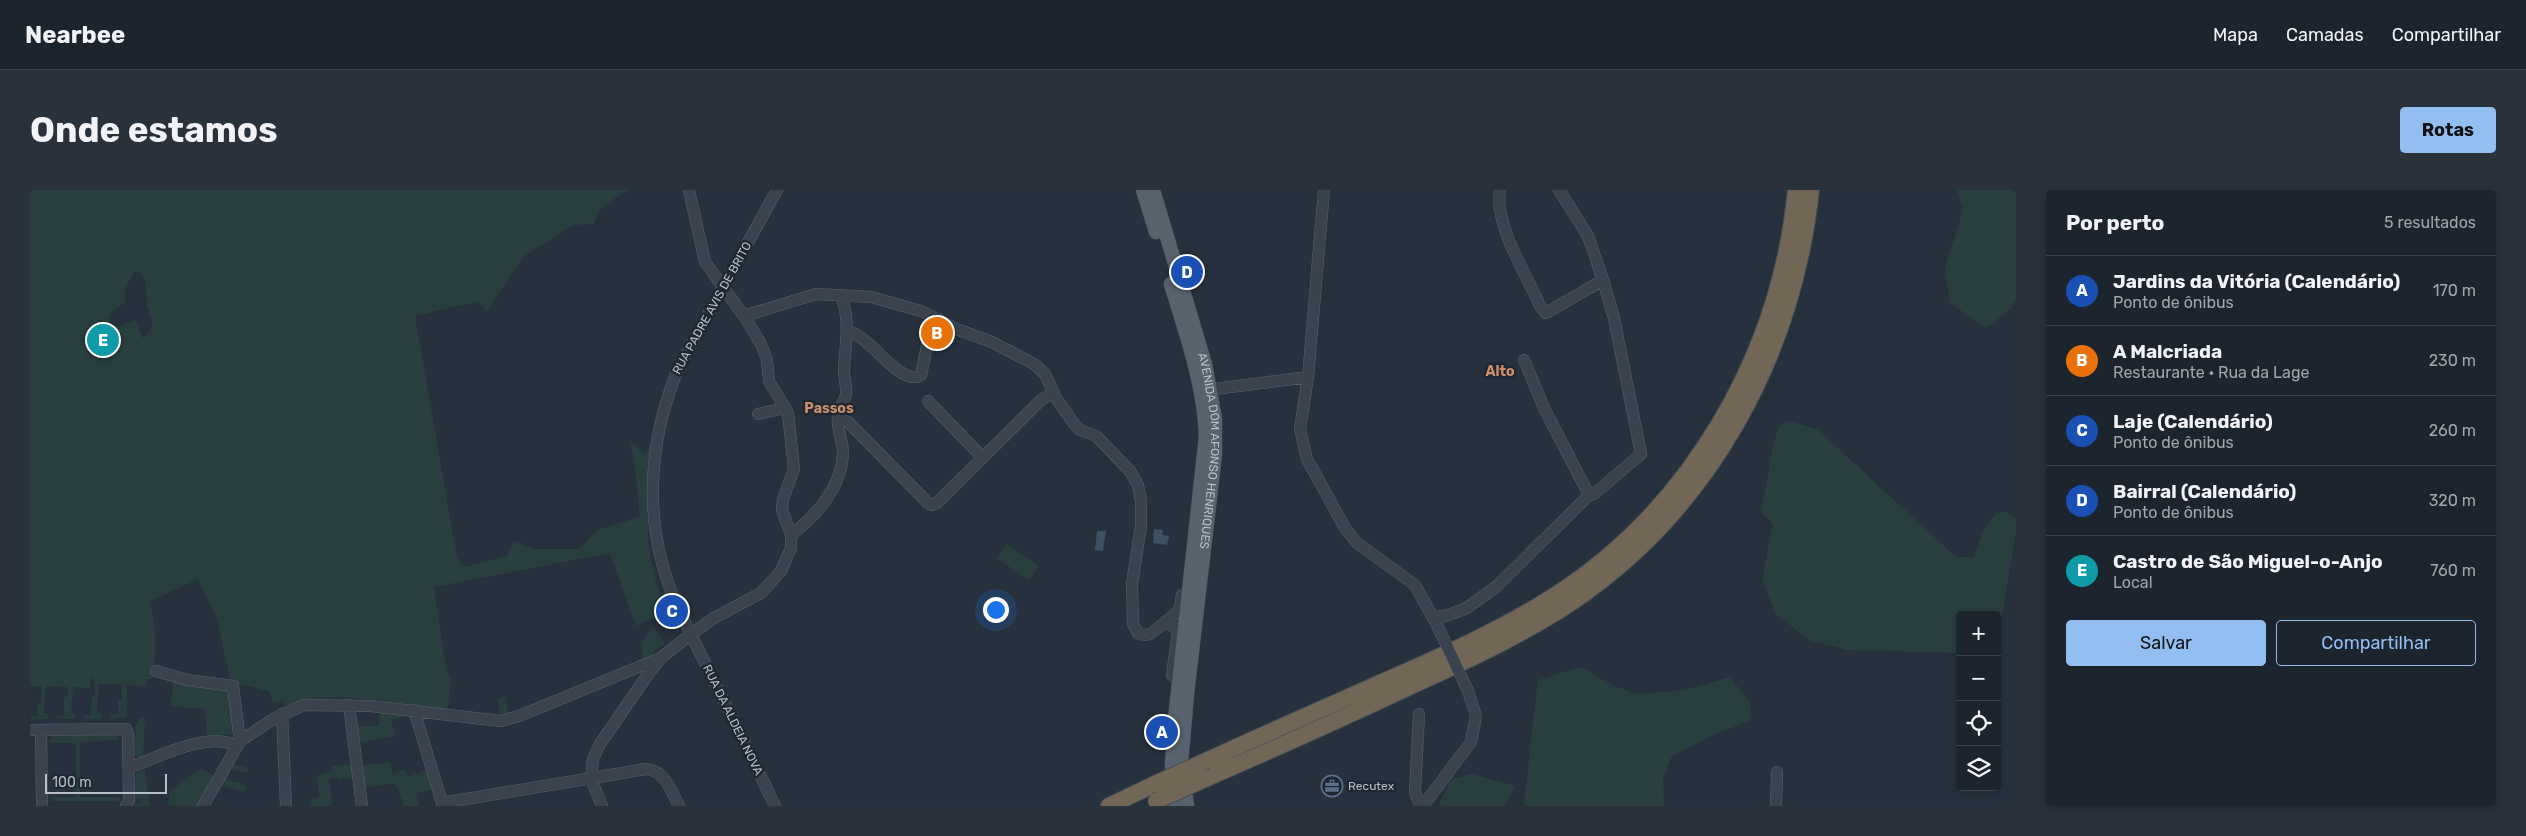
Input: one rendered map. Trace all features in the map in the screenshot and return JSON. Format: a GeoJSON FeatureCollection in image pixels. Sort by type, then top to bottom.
{"type":"FeatureCollection","features":[{"type":"Feature","properties":{"kind":"highway"},"geometry":{"type":"LineString","coordinates":[[1109,806],[1445,654],[1506,624],[1566,588],[1594,568],[1633,533],[1694,464],[1726,415],[1748,370],[1768,319],[1783,270],[1796,190]]}},
{"type":"Feature","properties":{"kind":"highway"},"geometry":{"type":"LineString","coordinates":[[1152,804],[1516,636],[1580,596],[1638,548],[1674,512],[1716,458],[1758,385],[1778,338],[1793,290],[1804,240],[1811,190]]}},
{"type":"Feature","properties":{"kind":"main road","name":"AVENIDA DOM AFONSO HENRIQUES"},"geometry":{"type":"LineString","coordinates":[[1143,190],[1195,366],[1205,411],[1203,471],[1178,681],[1172,765],[1176,806]]}},
{"type":"Feature","properties":{"kind":"main road","name":"AVENIDA DOM AFONSO HENRIQUES"},"geometry":{"type":"LineString","coordinates":[[1153,190],[1205,364],[1215,419],[1215,454],[1187,694],[1181,764],[1187,806]]}},
{"type":"Feature","properties":{"kind":"street"},"geometry":{"type":"LineString","coordinates":[[602,806],[591,779],[593,759],[600,744],[649,673],[662,657],[691,634],[714,618],[752,599],[771,584],[787,560],[791,548],[791,535],[782,510],[783,499],[794,469],[789,418],[769,381],[767,360],[761,344],[744,316],[709,268],[702,254],[689,190]]}},
{"type":"Feature","properties":{"kind":"street","name":"RUA PADRE AVIS DE BRITO"},"geometry":{"type":"LineString","coordinates":[[691,634],[671,591],[660,550],[653,504],[654,458],[663,411],[678,369],[777,190]]}},
{"type":"Feature","properties":{"kind":"street"},"geometry":{"type":"LineString","coordinates":[[1324,190],[1308,377],[1300,429],[1307,459],[1345,528],[1357,543],[1415,584],[1468,691],[1476,716],[1471,742],[1421,806],[1415,792],[1418,714]]}},
{"type":"Feature","properties":{"kind":"street"},"geometry":{"type":"LineString","coordinates":[[1500,190],[1498,207],[1501,224],[1540,306],[1546,313],[1603,280]]}},
{"type":"Feature","properties":{"kind":"street"},"geometry":{"type":"LineString","coordinates":[[1435,621],[1465,609],[1496,587],[1589,495],[1594,494],[1613,480],[1641,454],[1614,318],[1603,280],[1588,236],[1559,190]]}},
{"type":"Feature","properties":{"kind":"street"},"geometry":{"type":"LineString","coordinates":[[744,316],[807,296],[841,295],[880,299],[921,311],[959,330],[992,342],[1034,364],[1045,374],[1054,393],[1074,424],[1080,430],[1096,436],[1134,478],[1140,493],[1142,508],[1132,584],[1133,624],[1138,633],[1146,635],[1180,608],[1183,589],[1190,582]]}},
{"type":"Feature","properties":{"kind":"street"},"geometry":{"type":"LineString","coordinates":[[791,535],[818,511],[838,473],[843,450],[838,420],[839,410],[846,396],[844,380],[848,331],[841,295]]}},
{"type":"Feature","properties":{"kind":"street"},"geometry":{"type":"LineString","coordinates":[[848,331],[872,345],[901,372],[917,377],[920,375],[929,336],[939,319]]}},
{"type":"Feature","properties":{"kind":"street"},"geometry":{"type":"LineString","coordinates":[[1524,360],[1545,410],[1589,495]]}},
{"type":"Feature","properties":{"kind":"street"},"geometry":{"type":"LineString","coordinates":[[1215,389],[1308,377]]}},
{"type":"Feature","properties":{"kind":"street"},"geometry":{"type":"LineString","coordinates":[[838,420],[847,421],[932,505],[937,504],[1042,399],[1054,393]]}},
{"type":"Feature","properties":{"kind":"street"},"geometry":{"type":"LineString","coordinates":[[928,401],[983,458]]}},
{"type":"Feature","properties":{"kind":"street"},"geometry":{"type":"LineString","coordinates":[[758,414],[785,408]]}},
{"type":"Feature","properties":{"kind":"street"},"geometry":{"type":"LineString","coordinates":[[1166,620],[1178,631],[1172,675],[1178,681]]}},
{"type":"Feature","properties":{"kind":"street","name":"RUA DA ALDEIA NOVA"},"geometry":{"type":"LineString","coordinates":[[691,634],[775,806]]}},
{"type":"Feature","properties":{"kind":"street"},"geometry":{"type":"LineString","coordinates":[[129,768],[198,743],[235,740],[282,714],[304,705],[349,705],[414,710],[486,721],[509,719],[662,657]]}},
{"type":"Feature","properties":{"kind":"street"},"geometry":{"type":"LineString","coordinates":[[156,671],[186,680],[233,686],[235,740],[203,806]]}},
{"type":"Feature","properties":{"kind":"street"},"geometry":{"type":"LineString","coordinates":[[349,705],[362,806]]}},
{"type":"Feature","properties":{"kind":"street"},"geometry":{"type":"LineString","coordinates":[[414,710],[443,805],[652,770],[665,779],[679,806]]}},
{"type":"Feature","properties":{"kind":"street"},"geometry":{"type":"LineString","coordinates":[[282,714],[286,806]]}},
{"type":"Feature","properties":{"kind":"street"},"geometry":{"type":"LineString","coordinates":[[42,806],[36,730],[124,728],[128,734],[129,768],[129,800],[126,806]]}},
{"type":"Feature","properties":{"kind":"street"},"geometry":{"type":"LineString","coordinates":[[1776,806],[1777,772]]}},
{"type":"Feature","properties":{"kind":"green space"},"geometry":{"type":"Polygon","coordinates":[[[30,190],[629,190],[603,207],[596,217],[594,224],[574,225],[524,256],[486,312],[480,301],[415,316],[457,558],[465,567],[508,556],[513,541],[536,549],[579,549],[597,530],[640,517],[635,464],[630,441],[645,453],[650,446],[648,544],[656,583],[667,612],[636,626],[610,553],[434,587],[446,669],[451,682],[447,711],[387,701],[341,698],[319,698],[300,701],[285,707],[283,701],[273,702],[269,691],[235,683],[234,679],[230,679],[217,620],[198,579],[149,602],[154,621],[155,640],[152,679],[146,679],[146,686],[127,685],[127,717],[111,719],[111,714],[118,714],[118,700],[122,700],[121,684],[99,684],[97,712],[101,713],[101,719],[85,719],[84,715],[90,715],[92,696],[95,696],[94,678],[91,679],[90,688],[73,687],[71,713],[75,713],[75,719],[57,719],[57,716],[64,716],[64,697],[68,697],[68,687],[46,686],[44,713],[49,714],[48,719],[31,720],[31,715],[37,716],[38,704],[41,703],[41,686],[30,686],[30,190]],[[135,271],[125,289],[125,302],[111,313],[109,323],[119,327],[135,320],[142,338],[150,332],[153,324],[147,305],[145,280],[141,273],[135,271]]]}},
{"type":"Feature","properties":{"kind":"green space"},"geometry":{"type":"Polygon","coordinates":[[[1957,190],[2016,190],[2016,299],[2011,309],[1986,328],[1950,303],[1945,267],[1963,210],[1957,190]]]}},
{"type":"Feature","properties":{"kind":"green space"},"geometry":{"type":"Polygon","coordinates":[[[1788,421],[1817,429],[1956,557],[1974,557],[1983,531],[1996,513],[2007,512],[2016,519],[2016,532],[2001,622],[2001,611],[1956,611],[1956,653],[1847,650],[1809,640],[1776,614],[1762,580],[1773,524],[1761,512],[1778,427],[1788,421]]]}},
{"type":"Feature","properties":{"kind":"green space"},"geometry":{"type":"Polygon","coordinates":[[[1007,544],[1039,566],[1029,581],[997,558],[1007,544]]]}},
{"type":"Feature","properties":{"kind":"green space"},"geometry":{"type":"Polygon","coordinates":[[[653,626],[665,644],[654,650],[651,658],[644,661],[643,642],[646,634],[653,626]]]}},
{"type":"Feature","properties":{"kind":"green space"},"geometry":{"type":"Polygon","coordinates":[[[1581,667],[1612,685],[1636,694],[1686,690],[1730,677],[1751,704],[1749,721],[1711,736],[1672,756],[1663,779],[1664,806],[1524,806],[1538,680],[1581,667]]]}},
{"type":"Feature","properties":{"kind":"green space"},"geometry":{"type":"Polygon","coordinates":[[[174,682],[229,690],[234,731],[230,735],[207,735],[205,709],[170,706],[174,682]]]}},
{"type":"Feature","properties":{"kind":"green space"},"geometry":{"type":"Polygon","coordinates":[[[505,696],[509,716],[501,717],[497,699],[505,696]]]}},
{"type":"Feature","properties":{"kind":"green space"},"geometry":{"type":"Polygon","coordinates":[[[380,710],[412,714],[391,720],[395,736],[358,743],[356,726],[379,726],[380,710]]]}},
{"type":"Feature","properties":{"kind":"green space"},"geometry":{"type":"Polygon","coordinates":[[[138,718],[145,718],[143,756],[140,758],[134,755],[135,725],[138,725],[138,718]]]}},
{"type":"Feature","properties":{"kind":"green space"},"geometry":{"type":"Polygon","coordinates":[[[53,735],[117,735],[119,740],[80,742],[80,797],[119,797],[119,801],[51,801],[51,797],[76,798],[76,743],[50,743],[53,735]]]}},
{"type":"Feature","properties":{"kind":"green space"},"geometry":{"type":"Polygon","coordinates":[[[390,762],[393,774],[405,769],[408,777],[427,770],[433,789],[416,793],[419,806],[403,806],[400,793],[394,783],[364,788],[361,766],[390,762]]]}},
{"type":"Feature","properties":{"kind":"green space"},"geometry":{"type":"Polygon","coordinates":[[[230,764],[248,768],[247,773],[230,769],[227,780],[246,785],[245,792],[219,785],[230,764]]]}},
{"type":"Feature","properties":{"kind":"green space"},"geometry":{"type":"Polygon","coordinates":[[[354,764],[356,777],[338,780],[337,777],[329,779],[332,806],[310,806],[311,799],[319,797],[317,776],[332,770],[332,766],[354,764]]]}},
{"type":"Feature","properties":{"kind":"green space"},"geometry":{"type":"Polygon","coordinates":[[[200,768],[215,777],[199,806],[166,805],[170,797],[168,793],[200,768]]]}},
{"type":"Feature","properties":{"kind":"green space"},"geometry":{"type":"Polygon","coordinates":[[[145,769],[150,806],[134,806],[134,804],[140,804],[141,799],[134,799],[136,774],[145,769]]]}},
{"type":"Feature","properties":{"kind":"green space"},"geometry":{"type":"Polygon","coordinates":[[[1472,774],[1515,786],[1504,806],[1438,806],[1452,779],[1472,774]]]}},
{"type":"Feature","properties":{"kind":"water"},"geometry":{"type":"Polygon","coordinates":[[[1154,529],[1163,530],[1162,535],[1169,536],[1167,545],[1153,543],[1154,529]]]}},
{"type":"Feature","properties":{"kind":"water"},"geometry":{"type":"Polygon","coordinates":[[[1097,531],[1106,531],[1103,551],[1095,550],[1097,531]]]}},
{"type":"Feature","properties":{"kind":"place","name":"Bairral (Calendário)"},"geometry":{"type":"Point","coordinates":[1187,272]}},
{"type":"Feature","properties":{"kind":"place","name":"A Malcriada"},"geometry":{"type":"Point","coordinates":[937,333]}},
{"type":"Feature","properties":{"kind":"place","name":"Castro de São Miguel-o-Anjo"},"geometry":{"type":"Point","coordinates":[103,340]}},
{"type":"Feature","properties":{"kind":"place","name":"Laje (Calendário)"},"geometry":{"type":"Point","coordinates":[672,611]}},
{"type":"Feature","properties":{"kind":"place","name":"Jardins da Vitória (Calendário)"},"geometry":{"type":"Point","coordinates":[1162,732]}},
{"type":"Feature","properties":{"kind":"place","name":"Recutex"},"geometry":{"type":"Point","coordinates":[1332,786]}},
{"type":"Feature","properties":{"kind":"district","name":"Alto"},"geometry":{"type":"Point","coordinates":[1500,371]}},
{"type":"Feature","properties":{"kind":"district","name":"Passos"},"geometry":{"type":"Point","coordinates":[829,408]}}]}
